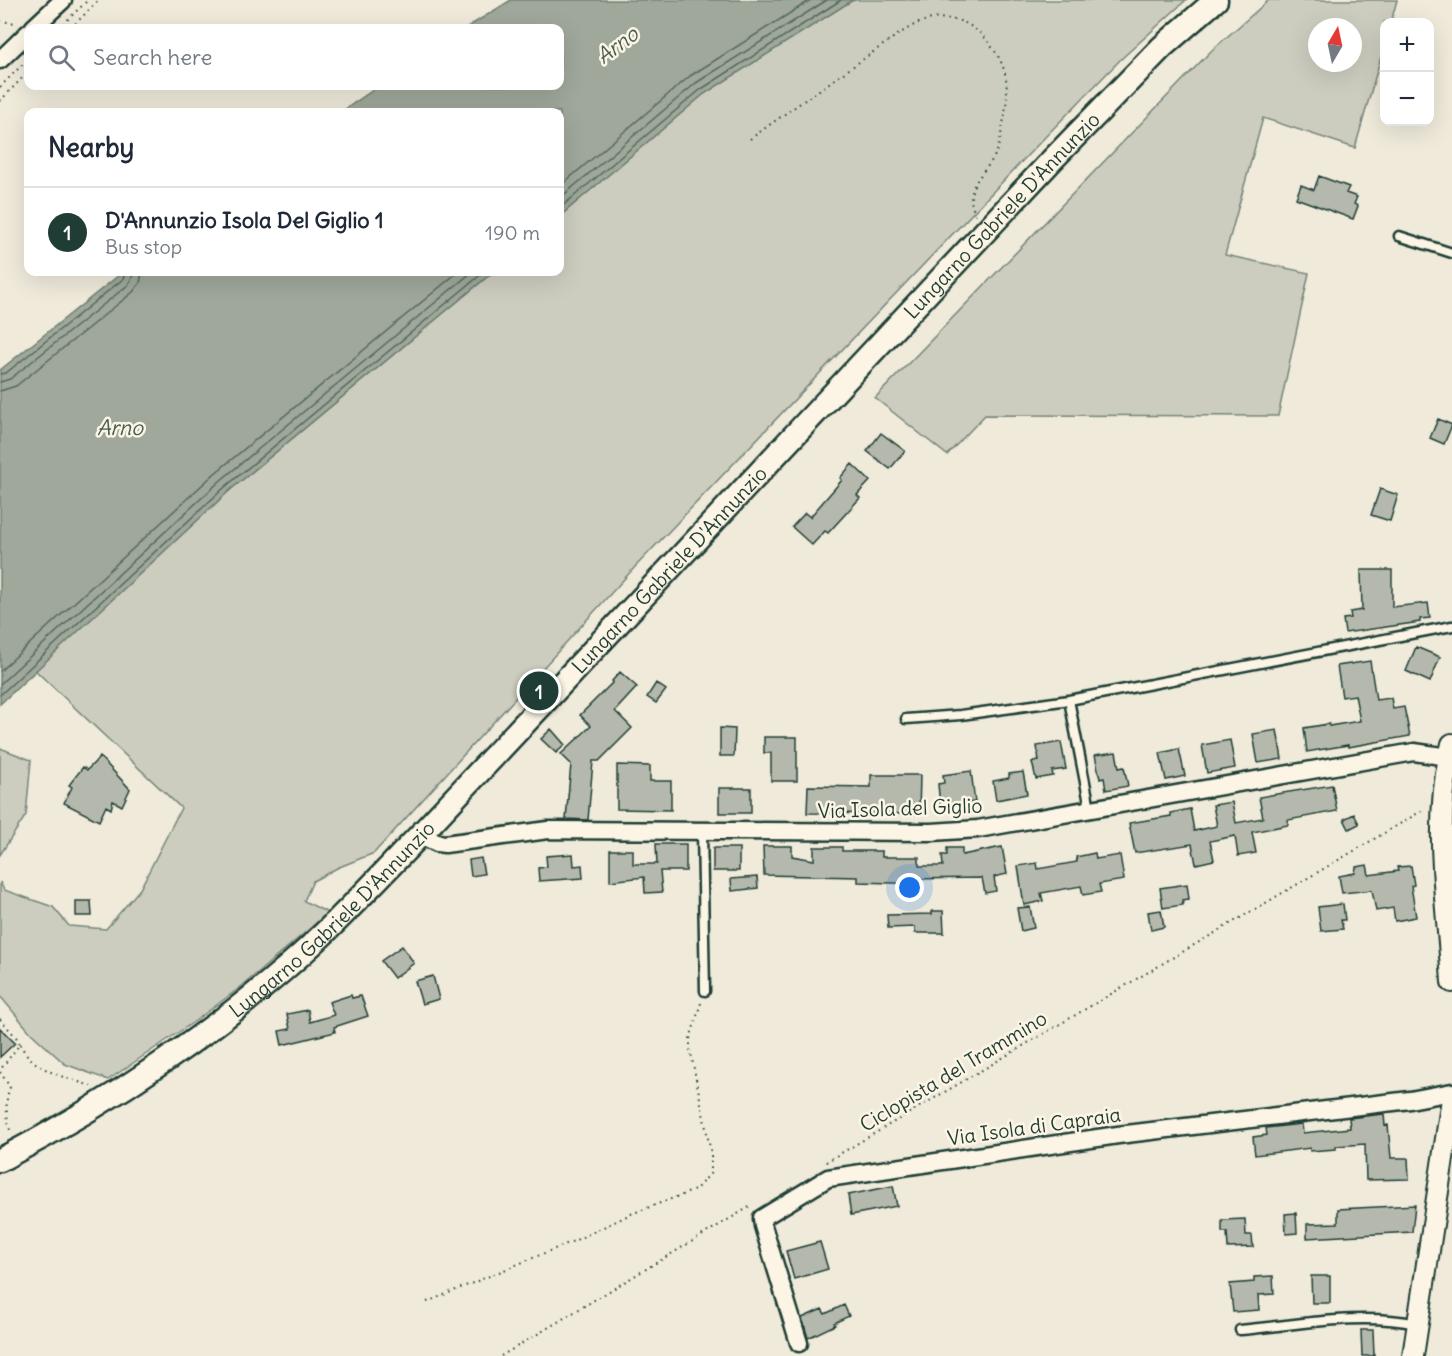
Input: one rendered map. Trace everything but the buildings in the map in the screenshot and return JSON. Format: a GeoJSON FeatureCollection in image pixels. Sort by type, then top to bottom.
{"type":"FeatureCollection","features":[{"type":"Feature","properties":{"kind":"main road","name":"Lungarno Gabriele D'Annunzio"},"geometry":{"type":"LineString","coordinates":[[9,1156],[114,1094],[207,1030],[317,940],[420,835],[985,231],[1154,56],[1216,0]]}},
{"type":"Feature","properties":{"kind":"street"},"geometry":{"type":"LineString","coordinates":[[37,24],[63,0]]}},
{"type":"Feature","properties":{"kind":"street"},"geometry":{"type":"LineString","coordinates":[[0,60],[24,37]]}},
{"type":"Feature","properties":{"kind":"street"},"geometry":{"type":"LineString","coordinates":[[1450,750],[1442,799],[1441,832],[1452,982]]}},
{"type":"Feature","properties":{"kind":"street","name":"Via Isola del Giglio"},"geometry":{"type":"LineString","coordinates":[[420,835],[445,844],[548,830],[932,832],[978,829],[1414,752],[1450,750]]}},
{"type":"Feature","properties":{"kind":"street","name":"Via Isola di Capraia"},"geometry":{"type":"LineString","coordinates":[[798,1343],[762,1218],[828,1178],[1118,1135],[1410,1100],[1452,1092]]}},
{"type":"Feature","properties":{"kind":"street"},"geometry":{"type":"LineString","coordinates":[[1413,1356],[1452,1099]]}},
{"type":"Feature","properties":{"kind":"lane"},"geometry":{"type":"LineString","coordinates":[[1399,236],[1452,253]]}},
{"type":"Feature","properties":{"kind":"lane"},"geometry":{"type":"LineString","coordinates":[[906,719],[961,715],[1069,700],[1452,626]]}},
{"type":"Feature","properties":{"kind":"lane"},"geometry":{"type":"LineString","coordinates":[[1069,700],[1090,808]]}},
{"type":"Feature","properties":{"kind":"lane"},"geometry":{"type":"LineString","coordinates":[[702,831],[705,991]]}},
{"type":"Feature","properties":{"kind":"lane"},"geometry":{"type":"LineString","coordinates":[[1240,1330],[1352,1319],[1392,1319],[1418,1324]]}},
{"type":"Feature","properties":{"kind":"path"},"geometry":{"type":"LineString","coordinates":[[63,24],[88,0]]}},
{"type":"Feature","properties":{"kind":"path"},"geometry":{"type":"LineString","coordinates":[[75,24],[99,0]]}},
{"type":"Feature","properties":{"kind":"path"},"geometry":{"type":"LineString","coordinates":[[750,139],[890,40],[924,20],[952,19],[968,24],[986,38],[1001,59],[1007,80],[1008,101],[998,150],[976,180],[972,192],[973,209],[985,231]]}},
{"type":"Feature","properties":{"kind":"path"},"geometry":{"type":"LineString","coordinates":[[0,87],[24,63]]}},
{"type":"Feature","properties":{"kind":"path"},"geometry":{"type":"LineString","coordinates":[[0,101],[24,76]]}},
{"type":"Feature","properties":{"kind":"path","name":"Ciclopista del Trammino"},"geometry":{"type":"LineString","coordinates":[[818,1167],[1421,812]]}},
{"type":"Feature","properties":{"kind":"path"},"geometry":{"type":"LineString","coordinates":[[427,1302],[576,1240],[631,1214],[695,1190],[711,1173],[711,1153],[690,1049],[695,1021],[705,991]]}},
{"type":"Feature","properties":{"kind":"path"},"geometry":{"type":"LineString","coordinates":[[0,1019],[36,1064],[57,1075],[114,1094]]}},
{"type":"Feature","properties":{"kind":"path"},"geometry":{"type":"LineString","coordinates":[[9,1156],[9,1125],[6,1105],[10,1087],[0,1071],[20,1044]]}},
{"type":"Feature","properties":{"kind":"path"},"geometry":{"type":"LineString","coordinates":[[501,1356],[758,1202]]}},
{"type":"Feature","properties":{"kind":"shaded area"},"geometry":{"type":"Polygon","coordinates":[[[1186,0],[1120,60],[1047,135],[635,567],[374,853],[337,868],[313,881],[304,901],[328,913],[242,986],[108,1080],[65,1064],[31,1033],[0,996],[0,882],[4,890],[53,907],[69,926],[106,929],[140,889],[181,808],[35,670],[229,491],[488,276],[564,276],[564,213],[704,94],[851,1],[1186,0]]]}},
{"type":"Feature","properties":{"kind":"shaded area"},"geometry":{"type":"Polygon","coordinates":[[[1269,0],[1397,0],[1392,18],[1380,18],[1380,60],[1355,148],[1263,118],[1225,255],[1309,273],[1278,416],[985,415],[947,455],[875,398],[1212,50],[1269,0]]]}},
{"type":"Feature","properties":{"kind":"shaded area"},"geometry":{"type":"Polygon","coordinates":[[[0,748],[31,760],[26,815],[0,855],[0,748]]]}},
{"type":"Feature","properties":{"kind":"water","name":"Arno"},"geometry":{"type":"Polygon","coordinates":[[[511,0],[853,0],[704,94],[564,213],[564,108],[347,108],[373,90],[564,90],[564,24],[472,24],[511,0]]]}},
{"type":"Feature","properties":{"kind":"water","name":"Arno"},"geometry":{"type":"Polygon","coordinates":[[[118,276],[488,276],[229,491],[0,704],[0,370],[118,276]]]}},
{"type":"Feature","properties":{"kind":"place","name":"D'Annunzio Isola Del Giglio 1"},"geometry":{"type":"Point","coordinates":[539,691]}}]}
